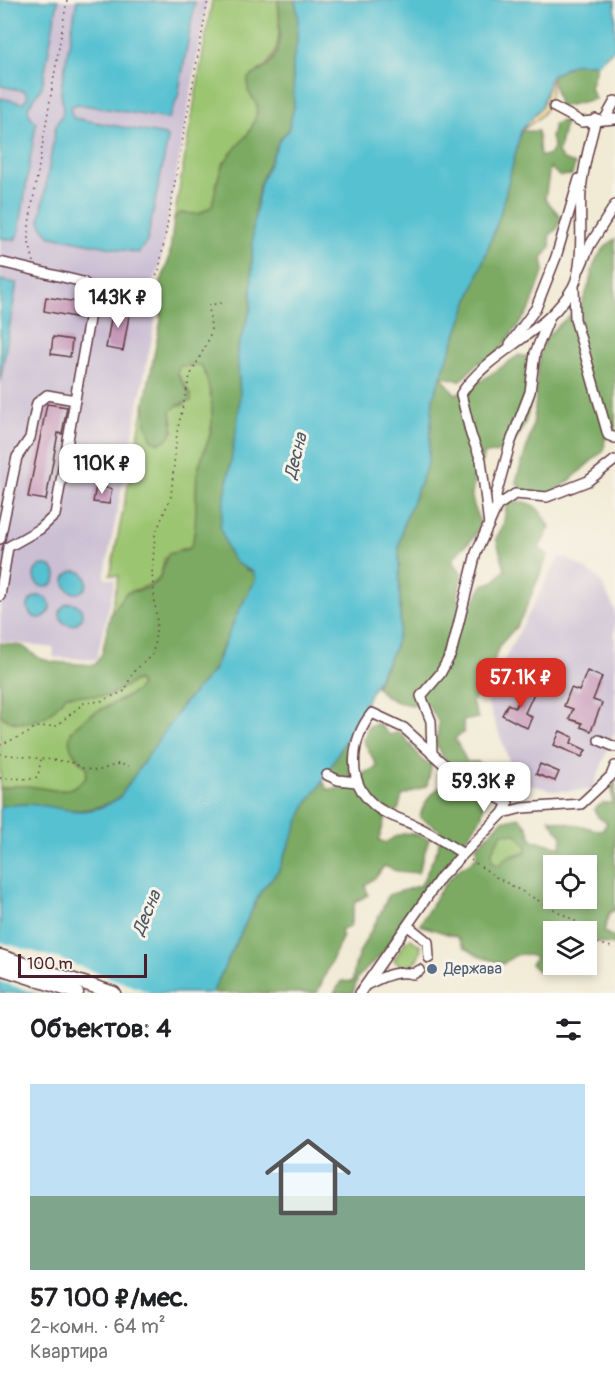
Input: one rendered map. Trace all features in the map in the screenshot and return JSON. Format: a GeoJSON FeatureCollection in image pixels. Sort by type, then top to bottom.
{"type":"FeatureCollection","features":[{"type":"Feature","properties":{"kind":"main road"},"geometry":{"type":"LineString","coordinates":[[0,956],[114,993]]}},
{"type":"Feature","properties":{"kind":"main road"},"geometry":{"type":"LineString","coordinates":[[0,968],[77,993]]}},
{"type":"Feature","properties":{"kind":"street"},"geometry":{"type":"LineString","coordinates":[[505,352],[536,308],[556,257],[584,165],[615,101]]}},
{"type":"Feature","properties":{"kind":"street"},"geometry":{"type":"LineString","coordinates":[[554,107],[582,122],[605,119],[615,113]]}},
{"type":"Feature","properties":{"kind":"street"},"geometry":{"type":"LineString","coordinates":[[584,165],[580,210],[582,235],[574,285],[575,319],[608,435],[615,438]]}},
{"type":"Feature","properties":{"kind":"street"},"geometry":{"type":"LineString","coordinates":[[498,506],[496,495],[510,444],[530,392],[535,353],[550,318],[574,285],[590,245],[615,205]]}},
{"type":"Feature","properties":{"kind":"street"},"geometry":{"type":"LineString","coordinates":[[0,262],[83,282],[92,292],[55,515],[40,530],[14,543],[3,554],[0,596]]}},
{"type":"Feature","properties":{"kind":"street"},"geometry":{"type":"LineString","coordinates":[[489,525],[481,460],[471,435],[461,394],[505,352],[550,318]]}},
{"type":"Feature","properties":{"kind":"street"},"geometry":{"type":"LineString","coordinates":[[0,538],[17,457],[30,438],[37,403],[47,395],[75,400]]}},
{"type":"Feature","properties":{"kind":"street"},"geometry":{"type":"LineString","coordinates":[[432,754],[431,721],[421,696],[440,674],[451,654],[461,620],[463,597],[476,554],[498,506],[515,494],[547,497],[588,481],[615,460]]}},
{"type":"Feature","properties":{"kind":"street"},"geometry":{"type":"LineString","coordinates":[[362,989],[441,877],[503,813],[508,803],[459,778],[404,728],[372,714],[361,728],[355,750],[356,782],[373,805],[420,828],[462,853]]}},
{"type":"Feature","properties":{"kind":"street"},"geometry":{"type":"LineString","coordinates":[[599,740],[615,747]]}},
{"type":"Feature","properties":{"kind":"street"},"geometry":{"type":"LineString","coordinates":[[503,813],[522,808],[581,804],[611,776],[615,766]]}},
{"type":"Feature","properties":{"kind":"street"},"geometry":{"type":"LineString","coordinates":[[327,775],[338,780],[356,782]]}},
{"type":"Feature","properties":{"kind":"street"},"geometry":{"type":"LineString","coordinates":[[408,926],[428,942],[429,958]]}},
{"type":"Feature","properties":{"kind":"street"},"geometry":{"type":"LineString","coordinates":[[362,989],[387,974],[402,972],[414,974],[420,970]]}},
{"type":"Feature","properties":{"kind":"path"},"geometry":{"type":"LineString","coordinates":[[32,270],[34,263],[29,243],[28,224],[67,0]]}},
{"type":"Feature","properties":{"kind":"path"},"geometry":{"type":"LineString","coordinates":[[92,292],[143,296],[150,290],[159,270],[208,0]]}},
{"type":"Feature","properties":{"kind":"path"},"geometry":{"type":"LineString","coordinates":[[0,745],[28,733],[35,727],[56,726],[84,703],[101,701],[125,691],[129,686],[132,673],[153,654],[158,624],[152,573],[155,536],[171,496],[177,432],[190,376],[209,339],[211,328],[209,305],[221,303]]}},
{"type":"Feature","properties":{"kind":"path"},"geometry":{"type":"LineString","coordinates":[[0,754],[71,762],[82,768],[97,771],[118,764],[129,765]]}},
{"type":"Feature","properties":{"kind":"path"},"geometry":{"type":"LineString","coordinates":[[0,778],[34,779],[38,776],[41,758]]}},
{"type":"Feature","properties":{"kind":"path"},"geometry":{"type":"LineString","coordinates":[[462,853],[496,877],[575,921]]}},
{"type":"Feature","properties":{"kind":"path"},"geometry":{"type":"LineString","coordinates":[[597,943],[615,948]]}},
{"type":"Feature","properties":{"kind":"shaded area"},"geometry":{"type":"Polygon","coordinates":[[[0,0],[208,0],[159,270],[150,290],[143,296],[154,312],[155,322],[104,578],[115,580],[96,660],[53,657],[54,648],[0,641],[0,0]]]}},
{"type":"Feature","properties":{"kind":"shaded area"},"geometry":{"type":"Polygon","coordinates":[[[559,557],[567,558],[599,578],[615,610],[615,731],[592,790],[555,791],[517,782],[486,699],[488,690],[559,557]]]}},
{"type":"Feature","properties":{"kind":"green space"},"geometry":{"type":"Polygon","coordinates":[[[212,0],[278,0],[278,40],[272,58],[258,71],[256,117],[247,139],[223,164],[212,206],[199,214],[180,213],[174,219],[212,0]]]}},
{"type":"Feature","properties":{"kind":"green space"},"geometry":{"type":"Polygon","coordinates":[[[278,0],[295,0],[298,15],[297,43],[293,61],[294,107],[288,131],[280,139],[259,185],[253,228],[251,309],[237,350],[240,394],[238,419],[220,527],[245,569],[253,572],[256,579],[255,586],[221,649],[213,671],[182,706],[119,798],[91,809],[61,810],[0,806],[0,788],[21,786],[63,790],[86,778],[87,768],[72,751],[70,738],[76,726],[133,693],[141,685],[137,680],[108,696],[67,695],[52,712],[41,719],[16,722],[0,714],[0,643],[22,646],[41,659],[53,662],[95,665],[102,654],[110,616],[126,593],[148,588],[159,580],[168,554],[190,548],[193,542],[197,474],[211,430],[211,401],[201,365],[180,366],[177,373],[191,396],[191,401],[178,405],[171,411],[172,430],[166,440],[160,443],[152,440],[146,423],[145,401],[161,320],[157,293],[169,259],[174,219],[180,213],[199,214],[212,206],[222,167],[252,126],[258,106],[248,91],[248,78],[264,69],[274,59],[280,34],[278,0]]]}},
{"type":"Feature","properties":{"kind":"green space"},"geometry":{"type":"Polygon","coordinates":[[[573,64],[597,64],[590,88],[595,99],[560,107],[551,76],[573,64]]]}},
{"type":"Feature","properties":{"kind":"green space"},"geometry":{"type":"Polygon","coordinates":[[[566,120],[558,153],[563,160],[575,164],[572,175],[559,176],[550,167],[545,199],[561,217],[557,229],[549,236],[551,247],[542,258],[544,270],[530,309],[498,353],[477,364],[460,381],[441,376],[500,215],[521,131],[538,131],[540,157],[550,154],[554,146],[551,138],[554,124],[566,120]]]}},
{"type":"Feature","properties":{"kind":"green space"},"geometry":{"type":"Polygon","coordinates":[[[615,239],[615,437],[605,438],[604,451],[562,487],[542,495],[523,491],[516,482],[533,424],[542,347],[550,333],[582,302],[596,261],[606,246],[615,239]]]}},
{"type":"Feature","properties":{"kind":"green space"},"geometry":{"type":"Polygon","coordinates":[[[519,355],[534,358],[530,404],[526,419],[512,444],[500,451],[484,454],[472,494],[479,520],[478,529],[453,561],[462,574],[457,599],[471,608],[483,585],[495,581],[505,569],[496,538],[503,527],[507,502],[528,503],[538,509],[550,527],[539,548],[548,555],[524,613],[516,627],[499,646],[490,673],[472,703],[478,718],[463,721],[464,732],[455,738],[467,762],[478,762],[489,780],[478,780],[447,763],[436,744],[439,723],[428,704],[414,705],[393,700],[376,686],[394,649],[400,626],[399,546],[404,523],[428,463],[433,398],[441,376],[455,394],[472,387],[519,355]]]}},
{"type":"Feature","properties":{"kind":"green space"},"geometry":{"type":"Polygon","coordinates":[[[180,365],[201,365],[205,373],[212,411],[211,430],[197,474],[193,542],[191,548],[181,549],[164,559],[160,576],[156,581],[126,593],[110,616],[119,576],[110,575],[145,401],[146,424],[152,440],[174,431],[171,411],[178,405],[184,405],[191,395],[177,373],[180,365]]]}},
{"type":"Feature","properties":{"kind":"green space"},"geometry":{"type":"Polygon","coordinates":[[[137,680],[141,685],[137,691],[88,716],[78,760],[87,767],[86,778],[63,790],[21,786],[0,788],[0,714],[17,723],[26,722],[45,714],[66,695],[108,696],[137,680]]]}},
{"type":"Feature","properties":{"kind":"green space"},"geometry":{"type":"Polygon","coordinates":[[[353,722],[358,725],[348,754],[351,776],[373,770],[377,766],[363,740],[369,726],[378,723],[389,735],[400,732],[424,762],[432,764],[427,786],[402,796],[398,810],[385,818],[379,840],[386,843],[401,834],[417,835],[429,839],[418,873],[397,871],[384,866],[377,876],[365,885],[368,895],[355,902],[350,927],[340,930],[343,936],[317,993],[212,993],[261,891],[278,871],[305,806],[323,781],[327,789],[351,788],[340,776],[326,771],[353,722]]]}},
{"type":"Feature","properties":{"kind":"green space"},"geometry":{"type":"Polygon","coordinates":[[[451,780],[485,800],[481,818],[378,958],[358,977],[353,993],[334,993],[342,981],[353,982],[357,958],[388,895],[421,885],[438,848],[441,831],[420,817],[431,795],[451,780]]]}},
{"type":"Feature","properties":{"kind":"green space"},"geometry":{"type":"Polygon","coordinates":[[[615,782],[615,910],[609,913],[604,932],[615,938],[615,945],[597,942],[597,921],[543,921],[543,971],[538,971],[531,964],[536,958],[531,956],[519,955],[503,964],[478,956],[464,947],[457,937],[420,925],[447,882],[458,870],[475,859],[476,847],[502,821],[519,817],[527,826],[532,840],[561,847],[562,836],[549,819],[602,831],[607,823],[598,817],[594,809],[603,803],[612,803],[612,786],[615,782]],[[502,833],[492,851],[492,861],[500,866],[504,859],[525,853],[527,846],[516,834],[502,833]]]}},
{"type":"Feature","properties":{"kind":"green space"},"geometry":{"type":"Polygon","coordinates":[[[502,833],[516,834],[527,846],[525,853],[510,855],[500,867],[492,861],[492,851],[502,833]]]}},
{"type":"Feature","properties":{"kind":"green space"},"geometry":{"type":"Polygon","coordinates":[[[411,939],[421,946],[414,963],[404,968],[394,960],[405,942],[411,939]]]}},
{"type":"Feature","properties":{"kind":"sand"},"geometry":{"type":"Polygon","coordinates":[[[551,76],[549,103],[546,109],[521,131],[542,106],[551,76]]]}},
{"type":"Feature","properties":{"kind":"water"},"geometry":{"type":"Polygon","coordinates":[[[0,0],[58,0],[42,87],[28,107],[29,114],[36,123],[19,232],[15,240],[0,238],[0,98],[23,103],[28,96],[25,91],[0,86],[0,0]]]}},
{"type":"Feature","properties":{"kind":"water"},"geometry":{"type":"Polygon","coordinates":[[[77,0],[195,2],[178,97],[168,119],[77,104],[70,107],[73,118],[165,135],[168,139],[147,242],[138,253],[51,236],[44,230],[40,221],[56,125],[63,113],[61,89],[77,0]]]}},
{"type":"Feature","properties":{"kind":"water","name":"Десна"},"geometry":{"type":"Polygon","coordinates":[[[295,0],[615,0],[615,48],[597,64],[573,64],[551,76],[542,106],[521,131],[500,215],[433,398],[428,463],[404,523],[399,546],[400,626],[394,649],[323,781],[305,806],[278,871],[261,891],[212,993],[0,993],[0,806],[28,804],[79,811],[97,809],[119,798],[182,706],[213,671],[238,612],[256,579],[253,572],[236,563],[229,553],[220,527],[238,419],[240,394],[237,350],[251,309],[253,228],[260,185],[280,139],[288,131],[294,107],[293,61],[297,43],[298,15],[295,0]]]}},
{"type":"Feature","properties":{"kind":"water"},"geometry":{"type":"Polygon","coordinates":[[[0,280],[17,283],[0,382],[0,280]]]}},
{"type":"Feature","properties":{"kind":"water"},"geometry":{"type":"Polygon","coordinates":[[[41,565],[49,565],[56,572],[56,580],[49,587],[41,587],[34,580],[34,572],[41,565]]]}},
{"type":"Feature","properties":{"kind":"water"},"geometry":{"type":"Polygon","coordinates":[[[72,571],[80,571],[87,578],[87,586],[80,593],[72,593],[65,586],[65,578],[72,571]]]}},
{"type":"Feature","properties":{"kind":"water"},"geometry":{"type":"Polygon","coordinates":[[[35,596],[43,596],[50,603],[50,611],[43,618],[35,618],[28,611],[28,603],[35,596]]]}},
{"type":"Feature","properties":{"kind":"water"},"geometry":{"type":"Polygon","coordinates":[[[67,603],[75,603],[82,610],[82,618],[75,625],[67,625],[60,618],[60,610],[67,603]]]}},
{"type":"Feature","properties":{"kind":"pier"},"geometry":{"type":"Polygon","coordinates":[[[0,942],[59,959],[151,993],[37,993],[0,982],[0,942]]]}},
{"type":"Feature","properties":{"kind":"building"},"geometry":{"type":"Polygon","coordinates":[[[46,297],[83,303],[80,318],[44,311],[46,297]]]}},
{"type":"Feature","properties":{"kind":"building"},"geometry":{"type":"Polygon","coordinates":[[[113,307],[130,310],[123,351],[106,348],[113,307]]]}},
{"type":"Feature","properties":{"kind":"building"},"geometry":{"type":"Polygon","coordinates":[[[53,337],[72,340],[70,357],[51,354],[53,337]]]}},
{"type":"Feature","properties":{"kind":"building"},"geometry":{"type":"Polygon","coordinates":[[[47,404],[67,407],[62,434],[58,433],[46,500],[28,497],[47,404]]]}},
{"type":"Feature","properties":{"kind":"building"},"geometry":{"type":"Polygon","coordinates":[[[96,486],[112,489],[109,504],[93,502],[96,486]]]}},
{"type":"Feature","properties":{"kind":"building"},"geometry":{"type":"Polygon","coordinates":[[[587,671],[602,677],[593,700],[602,703],[591,731],[581,727],[582,723],[569,719],[573,709],[564,706],[571,688],[579,691],[587,671]]]}},
{"type":"Feature","properties":{"kind":"building"},"geometry":{"type":"Polygon","coordinates":[[[526,686],[535,691],[525,713],[532,717],[527,728],[502,715],[508,704],[515,708],[526,686]]]}},
{"type":"Feature","properties":{"kind":"building"},"geometry":{"type":"Polygon","coordinates":[[[560,731],[573,737],[571,743],[586,750],[582,757],[554,745],[560,731]]]}},
{"type":"Feature","properties":{"kind":"building"},"geometry":{"type":"Polygon","coordinates":[[[540,764],[559,772],[555,781],[536,774],[540,764]]]}},
{"type":"Feature","properties":{"kind":"place","name":"Держава"},"geometry":{"type":"Point","coordinates":[432,969]}}]}
